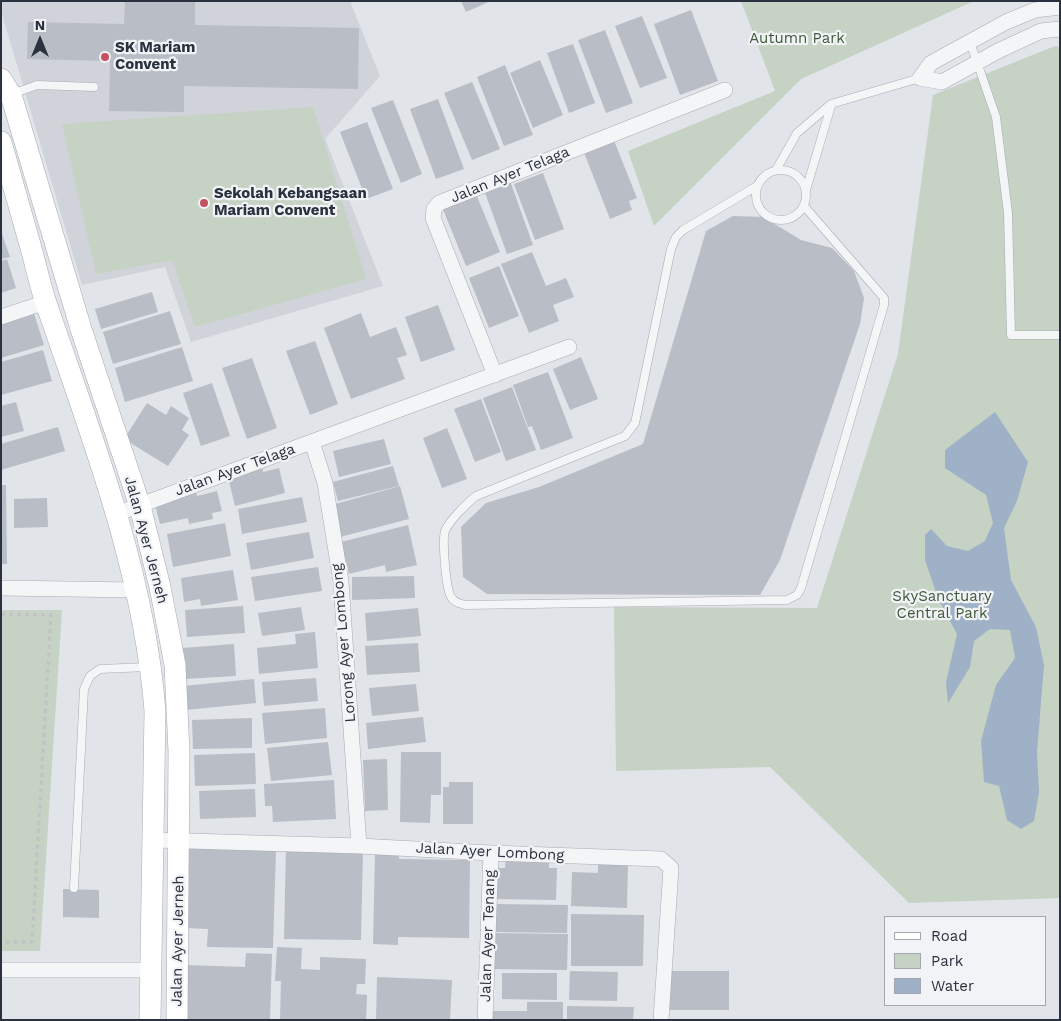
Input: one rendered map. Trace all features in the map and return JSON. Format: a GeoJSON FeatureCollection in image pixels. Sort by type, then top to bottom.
{"type":"FeatureCollection","features":[{"type":"Feature","properties":{"kind":"main road","name":"Jalan Ayer Jerneh"},"geometry":{"type":"LineString","coordinates":[[5,91],[140,506],[160,587],[175,665],[179,752],[180,841],[177,1020]]}},
{"type":"Feature","properties":{"kind":"main road","name":"Jalan Ayer Jerneh"},"geometry":{"type":"LineString","coordinates":[[1,142],[46,302],[59,336],[116,514],[135,590],[151,667],[154,711],[154,840],[150,1020]]}},
{"type":"Feature","properties":{"kind":"street"},"geometry":{"type":"LineString","coordinates":[[1060,7],[1035,10],[1006,22],[931,63],[920,78],[942,82],[977,62],[1041,31],[1060,29]]}},
{"type":"Feature","properties":{"kind":"street","name":"Jalan Ayer Telaga"},"geometry":{"type":"LineString","coordinates":[[495,375],[434,218],[434,209],[440,203],[725,90]]}},
{"type":"Feature","properties":{"kind":"street"},"geometry":{"type":"LineString","coordinates":[[1,317],[46,302]]}},
{"type":"Feature","properties":{"kind":"street","name":"Jalan Ayer Telaga"},"geometry":{"type":"LineString","coordinates":[[116,514],[569,348]]}},
{"type":"Feature","properties":{"kind":"street","name":"Lorong Ayer Lombong"},"geometry":{"type":"LineString","coordinates":[[312,442],[325,483],[341,582],[359,846]]}},
{"type":"Feature","properties":{"kind":"street"},"geometry":{"type":"LineString","coordinates":[[1,588],[135,590]]}},
{"type":"Feature","properties":{"kind":"street","name":"Jalan Ayer Lombong"},"geometry":{"type":"LineString","coordinates":[[154,840],[359,846],[661,859],[671,868],[661,1020]]}},
{"type":"Feature","properties":{"kind":"street","name":"Jalan Ayer Tenang"},"geometry":{"type":"LineString","coordinates":[[485,1020],[491,853]]}},
{"type":"Feature","properties":{"kind":"street"},"geometry":{"type":"LineString","coordinates":[[1,970],[151,970]]}},
{"type":"Feature","properties":{"kind":"lane"},"geometry":{"type":"LineString","coordinates":[[970,42],[996,117],[1007,204],[1011,334],[1060,335]]}},
{"type":"Feature","properties":{"kind":"lane"},"geometry":{"type":"LineString","coordinates":[[776,170],[796,134],[831,104],[920,78]]}},
{"type":"Feature","properties":{"kind":"lane"},"geometry":{"type":"LineString","coordinates":[[5,91],[37,85],[94,87]]}},
{"type":"Feature","properties":{"kind":"lane"},"geometry":{"type":"LineString","coordinates":[[757,186],[756,195],[758,203],[762,211],[768,216],[785,220],[794,217],[804,206],[806,190],[831,104]]}},
{"type":"Feature","properties":{"kind":"lane"},"geometry":{"type":"LineString","coordinates":[[804,206],[884,298],[884,305],[800,588],[796,595],[787,600],[474,605],[456,602],[450,596],[443,549],[445,532],[470,501],[476,496],[625,436],[632,429],[635,423],[671,249],[676,237],[683,230],[757,186],[768,173],[776,170],[784,169],[798,176],[806,190]]}},
{"type":"Feature","properties":{"kind":"lane"},"geometry":{"type":"LineString","coordinates":[[74,888],[84,689],[90,676],[100,669],[151,667]]}},
{"type":"Feature","properties":{"kind":"path"},"geometry":{"type":"LineString","coordinates":[[1,614],[51,615],[32,942],[1,942]]}},
{"type":"Feature","properties":{"kind":"shaded area","name":"Sekolah Kebangsaan Mariam Convent"},"geometry":{"type":"Polygon","coordinates":[[[1,1],[350,1],[380,76],[325,139],[383,286],[191,342],[165,267],[82,285],[1,11],[1,1]]]}},
{"type":"Feature","properties":{"kind":"green space","name":"Autumn Park"},"geometry":{"type":"Polygon","coordinates":[[[741,1],[974,1],[801,79],[654,226],[628,151],[775,91],[741,1]]]}},
{"type":"Feature","properties":{"kind":"green space","name":"SkySanctuary Central Park"},"geometry":{"type":"Polygon","coordinates":[[[1055,46],[1060,47],[1060,898],[909,903],[770,767],[616,771],[614,607],[817,608],[898,354],[933,95],[1055,46]]]}},
{"type":"Feature","properties":{"kind":"green space"},"geometry":{"type":"Polygon","coordinates":[[[313,107],[366,279],[195,327],[172,260],[96,274],[62,124],[313,107]]]}},
{"type":"Feature","properties":{"kind":"green space"},"geometry":{"type":"Polygon","coordinates":[[[1,610],[62,610],[40,951],[1,951],[1,610]]]}},
{"type":"Feature","properties":{"kind":"water"},"geometry":{"type":"Polygon","coordinates":[[[995,412],[1028,462],[1017,501],[1004,528],[1011,580],[1036,627],[1044,665],[1037,752],[1039,792],[1034,821],[1021,829],[1007,820],[999,786],[984,782],[981,741],[996,685],[1015,658],[1010,630],[990,629],[974,641],[970,667],[948,703],[946,682],[957,634],[938,598],[925,560],[925,535],[931,529],[947,546],[968,551],[985,541],[993,523],[986,495],[945,468],[945,450],[995,412]]]}},
{"type":"Feature","properties":{"kind":"building"},"geometry":{"type":"Polygon","coordinates":[[[125,1],[195,1],[195,25],[359,28],[358,89],[184,86],[184,112],[109,111],[110,61],[27,59],[28,22],[124,24],[125,1]]]}},
{"type":"Feature","properties":{"kind":"building"},"geometry":{"type":"Polygon","coordinates":[[[461,1],[491,1],[466,12],[461,1]]]}},
{"type":"Feature","properties":{"kind":"building"},"geometry":{"type":"Polygon","coordinates":[[[691,10],[718,81],[680,95],[654,24],[691,10]]]}},
{"type":"Feature","properties":{"kind":"building"},"geometry":{"type":"Polygon","coordinates":[[[642,16],[667,78],[640,88],[615,26],[642,16]]]}},
{"type":"Feature","properties":{"kind":"building"},"geometry":{"type":"Polygon","coordinates":[[[605,30],[633,103],[606,113],[578,40],[605,30]]]}},
{"type":"Feature","properties":{"kind":"building"},"geometry":{"type":"Polygon","coordinates":[[[573,44],[595,103],[569,113],[547,53],[573,44]]]}},
{"type":"Feature","properties":{"kind":"building"},"geometry":{"type":"Polygon","coordinates":[[[540,60],[563,115],[533,128],[510,73],[540,60]]]}},
{"type":"Feature","properties":{"kind":"building"},"geometry":{"type":"Polygon","coordinates":[[[505,65],[533,135],[504,146],[477,77],[505,65]]]}},
{"type":"Feature","properties":{"kind":"building"},"geometry":{"type":"Polygon","coordinates":[[[472,82],[500,149],[472,160],[444,93],[472,82]]]}},
{"type":"Feature","properties":{"kind":"building"},"geometry":{"type":"Polygon","coordinates":[[[438,99],[464,169],[436,179],[410,109],[438,99]]]}},
{"type":"Feature","properties":{"kind":"building"},"geometry":{"type":"Polygon","coordinates":[[[393,100],[422,174],[401,183],[371,108],[393,100]]]}},
{"type":"Feature","properties":{"kind":"building"},"geometry":{"type":"Polygon","coordinates":[[[367,122],[393,189],[366,199],[340,132],[367,122]]]}},
{"type":"Feature","properties":{"kind":"building"},"geometry":{"type":"Polygon","coordinates":[[[613,138],[637,198],[629,201],[632,210],[610,219],[583,150],[613,138]]]}},
{"type":"Feature","properties":{"kind":"building"},"geometry":{"type":"Polygon","coordinates":[[[543,173],[564,229],[535,240],[514,184],[543,173]]]}},
{"type":"Feature","properties":{"kind":"building"},"geometry":{"type":"Polygon","coordinates":[[[509,178],[533,245],[507,254],[483,187],[509,178]]]}},
{"type":"Feature","properties":{"kind":"building"},"geometry":{"type":"Polygon","coordinates":[[[476,194],[500,252],[466,266],[442,207],[476,194]]]}},
{"type":"Feature","properties":{"kind":"building"},"geometry":{"type":"Polygon","coordinates":[[[733,216],[763,217],[801,240],[832,248],[854,271],[864,298],[860,324],[780,560],[760,595],[487,594],[463,577],[461,527],[486,503],[539,487],[643,444],[706,231],[733,216]]]}},
{"type":"Feature","properties":{"kind":"building"},"geometry":{"type":"Polygon","coordinates":[[[1,231],[10,257],[1,259],[1,231]]]}},
{"type":"Feature","properties":{"kind":"building"},"geometry":{"type":"Polygon","coordinates":[[[532,252],[546,286],[566,278],[574,297],[553,305],[559,321],[529,333],[501,264],[532,252]]]}},
{"type":"Feature","properties":{"kind":"building"},"geometry":{"type":"Polygon","coordinates":[[[7,259],[16,288],[1,293],[1,261],[7,259]]]}},
{"type":"Feature","properties":{"kind":"building"},"geometry":{"type":"Polygon","coordinates":[[[499,266],[519,316],[489,328],[469,278],[499,266]]]}},
{"type":"Feature","properties":{"kind":"building"},"geometry":{"type":"Polygon","coordinates":[[[152,292],[158,312],[101,329],[95,309],[152,292]]]}},
{"type":"Feature","properties":{"kind":"building"},"geometry":{"type":"Polygon","coordinates":[[[438,305],[455,350],[421,362],[405,317],[438,305]]]}},
{"type":"Feature","properties":{"kind":"building"},"geometry":{"type":"Polygon","coordinates":[[[33,310],[44,345],[1,358],[1,320],[33,310]]]}},
{"type":"Feature","properties":{"kind":"building"},"geometry":{"type":"Polygon","coordinates":[[[170,311],[181,344],[113,364],[103,332],[170,311]]]}},
{"type":"Feature","properties":{"kind":"building"},"geometry":{"type":"Polygon","coordinates":[[[361,313],[370,337],[396,327],[407,355],[397,358],[405,379],[351,399],[324,328],[361,313]]]}},
{"type":"Feature","properties":{"kind":"building"},"geometry":{"type":"Polygon","coordinates":[[[315,341],[338,404],[310,415],[286,351],[315,341]]]}},
{"type":"Feature","properties":{"kind":"building"},"geometry":{"type":"Polygon","coordinates":[[[182,347],[193,381],[125,402],[115,368],[182,347]]]}},
{"type":"Feature","properties":{"kind":"building"},"geometry":{"type":"Polygon","coordinates":[[[43,350],[52,381],[1,395],[1,362],[43,350]]]}},
{"type":"Feature","properties":{"kind":"building"},"geometry":{"type":"Polygon","coordinates":[[[581,357],[598,399],[570,410],[553,369],[581,357]]]}},
{"type":"Feature","properties":{"kind":"building"},"geometry":{"type":"Polygon","coordinates":[[[252,358],[277,428],[247,439],[222,368],[252,358]]]}},
{"type":"Feature","properties":{"kind":"building"},"geometry":{"type":"Polygon","coordinates":[[[548,372],[573,438],[541,450],[532,426],[528,427],[513,385],[548,372]]]}},
{"type":"Feature","properties":{"kind":"building"},"geometry":{"type":"Polygon","coordinates":[[[212,383],[230,436],[201,446],[183,393],[212,383]]]}},
{"type":"Feature","properties":{"kind":"building"},"geometry":{"type":"Polygon","coordinates":[[[512,387],[536,450],[506,461],[483,398],[512,387]]]}},
{"type":"Feature","properties":{"kind":"building"},"geometry":{"type":"Polygon","coordinates":[[[481,399],[501,452],[475,462],[454,409],[481,399]]]}},
{"type":"Feature","properties":{"kind":"building"},"geometry":{"type":"Polygon","coordinates":[[[16,402],[24,431],[1,437],[1,406],[16,402]]]}},
{"type":"Feature","properties":{"kind":"building"},"geometry":{"type":"Polygon","coordinates":[[[147,403],[166,415],[171,406],[189,418],[182,430],[189,435],[168,466],[124,439],[147,403]]]}},
{"type":"Feature","properties":{"kind":"building"},"geometry":{"type":"Polygon","coordinates":[[[58,427],[65,451],[1,470],[1,444],[58,427]]]}},
{"type":"Feature","properties":{"kind":"building"},"geometry":{"type":"Polygon","coordinates":[[[447,428],[467,479],[442,488],[423,438],[447,428]]]}},
{"type":"Feature","properties":{"kind":"building"},"geometry":{"type":"Polygon","coordinates":[[[384,439],[391,464],[339,477],[333,451],[384,439]]]}},
{"type":"Feature","properties":{"kind":"building"},"geometry":{"type":"Polygon","coordinates":[[[262,465],[263,472],[279,468],[285,493],[235,506],[227,473],[262,465]]]}},
{"type":"Feature","properties":{"kind":"building"},"geometry":{"type":"Polygon","coordinates":[[[393,466],[399,486],[338,501],[333,482],[393,466]]]}},
{"type":"Feature","properties":{"kind":"building"},"geometry":{"type":"Polygon","coordinates":[[[1,485],[6,485],[7,564],[1,564],[1,485]]]}},
{"type":"Feature","properties":{"kind":"building"},"geometry":{"type":"Polygon","coordinates":[[[400,486],[409,519],[340,537],[332,505],[400,486]]]}},
{"type":"Feature","properties":{"kind":"building"},"geometry":{"type":"Polygon","coordinates":[[[195,488],[197,496],[217,491],[222,511],[212,513],[213,519],[189,524],[188,518],[160,524],[155,505],[195,488]]]}},
{"type":"Feature","properties":{"kind":"building"},"geometry":{"type":"Polygon","coordinates":[[[302,497],[307,522],[242,534],[238,509],[302,497]]]}},
{"type":"Feature","properties":{"kind":"building"},"geometry":{"type":"Polygon","coordinates":[[[47,498],[48,527],[14,528],[14,499],[47,498]]]}},
{"type":"Feature","properties":{"kind":"building"},"geometry":{"type":"Polygon","coordinates":[[[225,523],[231,556],[173,567],[167,534],[225,523]]]}},
{"type":"Feature","properties":{"kind":"building"},"geometry":{"type":"Polygon","coordinates":[[[408,525],[417,565],[386,572],[385,565],[349,574],[341,542],[408,525]]]}},
{"type":"Feature","properties":{"kind":"building"},"geometry":{"type":"Polygon","coordinates":[[[309,532],[314,558],[251,570],[246,543],[309,532]]]}},
{"type":"Feature","properties":{"kind":"building"},"geometry":{"type":"Polygon","coordinates":[[[318,567],[322,591],[255,601],[251,577],[318,567]]]}},
{"type":"Feature","properties":{"kind":"building"},"geometry":{"type":"Polygon","coordinates":[[[233,570],[238,600],[201,606],[200,599],[184,602],[181,578],[233,570]]]}},
{"type":"Feature","properties":{"kind":"building"},"geometry":{"type":"Polygon","coordinates":[[[414,576],[415,598],[352,600],[352,577],[414,576]]]}},
{"type":"Feature","properties":{"kind":"building"},"geometry":{"type":"Polygon","coordinates":[[[243,606],[245,633],[187,637],[185,610],[243,606]]]}},
{"type":"Feature","properties":{"kind":"building"},"geometry":{"type":"Polygon","coordinates":[[[301,607],[305,630],[262,636],[258,613],[301,607]]]}},
{"type":"Feature","properties":{"kind":"building"},"geometry":{"type":"Polygon","coordinates":[[[418,608],[421,636],[367,641],[365,613],[418,608]]]}},
{"type":"Feature","properties":{"kind":"building"},"geometry":{"type":"Polygon","coordinates":[[[315,632],[318,668],[259,674],[257,648],[296,644],[295,634],[315,632]]]}},
{"type":"Feature","properties":{"kind":"building"},"geometry":{"type":"Polygon","coordinates":[[[418,643],[420,672],[367,675],[365,646],[418,643]]]}},
{"type":"Feature","properties":{"kind":"building"},"geometry":{"type":"Polygon","coordinates":[[[234,644],[236,676],[184,679],[182,648],[234,644]]]}},
{"type":"Feature","properties":{"kind":"building"},"geometry":{"type":"Polygon","coordinates":[[[316,678],[318,701],[264,706],[262,682],[316,678]]]}},
{"type":"Feature","properties":{"kind":"building"},"geometry":{"type":"Polygon","coordinates":[[[254,679],[256,703],[186,710],[183,686],[254,679]]]}},
{"type":"Feature","properties":{"kind":"building"},"geometry":{"type":"Polygon","coordinates":[[[416,684],[419,711],[372,716],[369,688],[416,684]]]}},
{"type":"Feature","properties":{"kind":"building"},"geometry":{"type":"Polygon","coordinates":[[[325,708],[327,738],[265,744],[262,713],[325,708]]]}},
{"type":"Feature","properties":{"kind":"building"},"geometry":{"type":"Polygon","coordinates":[[[423,717],[426,742],[368,749],[366,723],[423,717]]]}},
{"type":"Feature","properties":{"kind":"building"},"geometry":{"type":"Polygon","coordinates":[[[252,718],[252,748],[193,749],[192,720],[252,718]]]}},
{"type":"Feature","properties":{"kind":"building"},"geometry":{"type":"Polygon","coordinates":[[[328,742],[332,775],[271,781],[267,748],[328,742]]]}},
{"type":"Feature","properties":{"kind":"building"},"geometry":{"type":"Polygon","coordinates":[[[401,752],[441,752],[441,795],[431,795],[430,823],[400,822],[401,752]]]}},
{"type":"Feature","properties":{"kind":"building"},"geometry":{"type":"Polygon","coordinates":[[[255,753],[256,784],[195,786],[194,755],[255,753]]]}},
{"type":"Feature","properties":{"kind":"building"},"geometry":{"type":"Polygon","coordinates":[[[387,759],[388,810],[365,811],[363,760],[387,759]]]}},
{"type":"Feature","properties":{"kind":"building"},"geometry":{"type":"Polygon","coordinates":[[[334,780],[336,819],[273,822],[272,806],[265,806],[264,784],[334,780]]]}},
{"type":"Feature","properties":{"kind":"building"},"geometry":{"type":"Polygon","coordinates":[[[449,782],[473,782],[473,824],[443,824],[443,787],[449,787],[449,782]]]}},
{"type":"Feature","properties":{"kind":"building"},"geometry":{"type":"Polygon","coordinates":[[[255,789],[256,817],[200,819],[199,791],[255,789]]]}},
{"type":"Feature","properties":{"kind":"building"},"geometry":{"type":"Polygon","coordinates":[[[188,847],[276,849],[273,948],[207,947],[208,929],[185,928],[188,847]]]}},
{"type":"Feature","properties":{"kind":"building"},"geometry":{"type":"Polygon","coordinates":[[[286,848],[363,849],[361,940],[284,939],[286,848]]]}},
{"type":"Feature","properties":{"kind":"building"},"geometry":{"type":"Polygon","coordinates":[[[375,853],[399,853],[399,859],[470,860],[469,938],[398,937],[398,945],[373,944],[375,853]]]}},
{"type":"Feature","properties":{"kind":"building"},"geometry":{"type":"Polygon","coordinates":[[[506,858],[549,858],[549,868],[557,868],[556,900],[496,899],[496,868],[505,868],[506,858]]]}},
{"type":"Feature","properties":{"kind":"building"},"geometry":{"type":"Polygon","coordinates":[[[598,861],[628,861],[627,908],[571,906],[572,872],[598,873],[598,861]]]}},
{"type":"Feature","properties":{"kind":"building"},"geometry":{"type":"Polygon","coordinates":[[[63,889],[99,890],[99,918],[63,917],[63,889]]]}},
{"type":"Feature","properties":{"kind":"building"},"geometry":{"type":"Polygon","coordinates":[[[494,904],[568,905],[567,933],[494,932],[494,904]]]}},
{"type":"Feature","properties":{"kind":"building"},"geometry":{"type":"Polygon","coordinates":[[[571,914],[644,915],[643,966],[571,966],[571,914]]]}},
{"type":"Feature","properties":{"kind":"building"},"geometry":{"type":"Polygon","coordinates":[[[492,933],[568,934],[567,970],[491,969],[492,933]]]}},
{"type":"Feature","properties":{"kind":"building"},"geometry":{"type":"Polygon","coordinates":[[[277,947],[302,948],[301,969],[320,970],[320,957],[366,959],[365,984],[357,984],[356,994],[367,995],[366,1020],[280,1020],[281,981],[275,981],[277,947]]]}},
{"type":"Feature","properties":{"kind":"building"},"geometry":{"type":"Polygon","coordinates":[[[246,953],[272,954],[270,1020],[185,1020],[187,965],[245,967],[246,953]]]}},
{"type":"Feature","properties":{"kind":"building"},"geometry":{"type":"Polygon","coordinates":[[[570,971],[618,972],[617,1001],[569,1000],[570,971]]]}},
{"type":"Feature","properties":{"kind":"building"},"geometry":{"type":"Polygon","coordinates":[[[668,971],[729,971],[729,1010],[668,1010],[668,971]]]}},
{"type":"Feature","properties":{"kind":"building"},"geometry":{"type":"Polygon","coordinates":[[[502,973],[557,973],[557,1000],[502,999],[502,973]]]}},
{"type":"Feature","properties":{"kind":"building"},"geometry":{"type":"Polygon","coordinates":[[[377,977],[452,980],[450,1020],[376,1020],[377,977]]]}},
{"type":"Feature","properties":{"kind":"building"},"geometry":{"type":"Polygon","coordinates":[[[527,1002],[563,1002],[563,1020],[489,1020],[490,1011],[527,1011],[527,1002]]]}},
{"type":"Feature","properties":{"kind":"building"},"geometry":{"type":"Polygon","coordinates":[[[567,1006],[634,1007],[633,1020],[567,1020],[567,1006]]]}},
{"type":"Feature","properties":{"kind":"place","name":"SK Mariam Convent"},"geometry":{"type":"Point","coordinates":[105,57]}},
{"type":"Feature","properties":{"kind":"place","name":"Sekolah Kebangsaan Mariam Convent"},"geometry":{"type":"Point","coordinates":[204,203]}}]}
